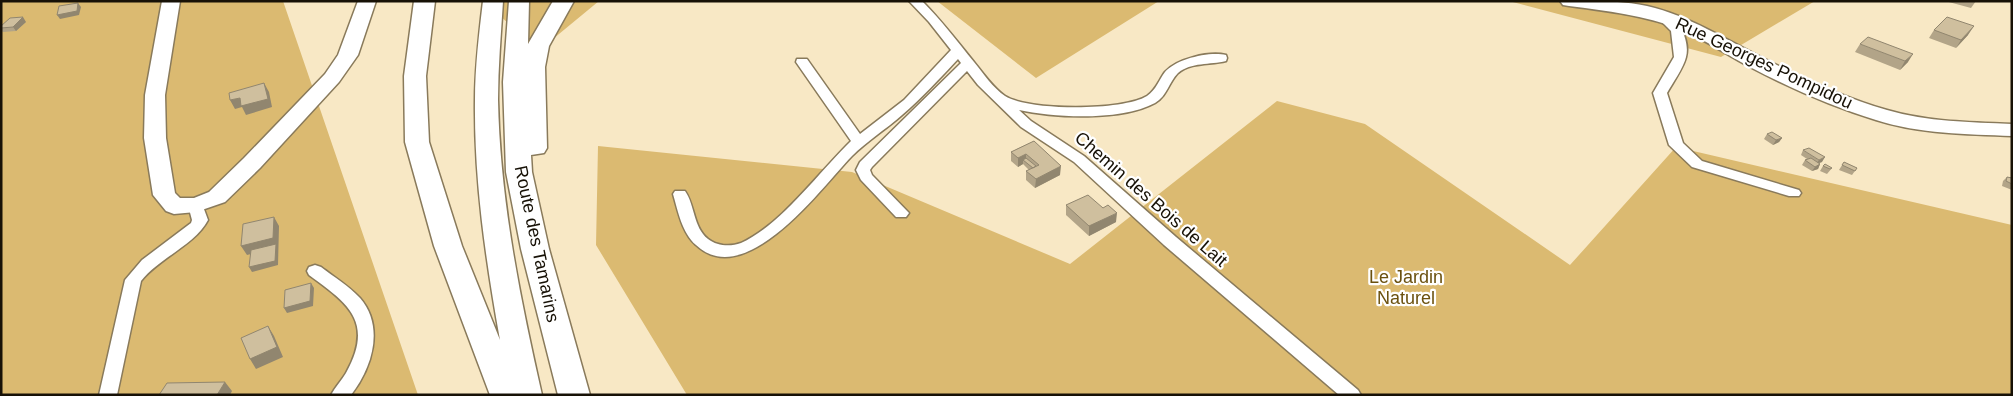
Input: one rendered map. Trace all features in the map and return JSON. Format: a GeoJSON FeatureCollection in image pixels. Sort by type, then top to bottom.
{"type":"FeatureCollection","features":[{"type":"Feature","properties":{"kind":"highway"},"geometry":{"type":"LineString","coordinates":[[425,1],[415,76],[417,142],[448,246],[506,395]]}},
{"type":"Feature","properties":{"kind":"highway","name":"Route des Tamarins"},"geometry":{"type":"LineString","coordinates":[[494,1],[488,43],[487,82],[487,144],[492,212],[506,298],[526,395]]}},
{"type":"Feature","properties":{"kind":"highway","name":"Route des Tamarins"},"geometry":{"type":"LineString","coordinates":[[519,1],[515,82],[519,172],[535,249],[574,395]]}},
{"type":"Feature","properties":{"kind":"highway"},"geometry":{"type":"LineString","coordinates":[[535,249],[534,67],[538,46],[564,1]]}},
{"type":"Feature","properties":{"kind":"main road"},"geometry":{"type":"LineString","coordinates":[[172,1],[155,95],[155,138],[164,195],[174,206],[196,204],[217,196],[233,182],[332,78],[348,55],[367,1]]}},
{"type":"Feature","properties":{"kind":"main road","name":"Rue Georges Pompidou"},"geometry":{"type":"LineString","coordinates":[[1568,1],[1645,11],[1688,26],[1759,64],[1846,103],[1874,112],[1933,126],[2012,130]]}},
{"type":"Feature","properties":{"kind":"street","name":"Chemin des Bois de Lait"},"geometry":{"type":"LineString","coordinates":[[916,1],[963,58],[1026,124],[1079,159],[1170,241],[1352,395]]}},
{"type":"Feature","properties":{"kind":"street","name":"Rue Georges Pompidou"},"geometry":{"type":"LineString","coordinates":[[1664,18],[1677,30],[1680,57],[1660,93],[1676,145],[1697,164],[1794,193]]}},
{"type":"Feature","properties":{"kind":"street"},"geometry":{"type":"LineString","coordinates":[[680,194],[696,238],[705,246],[731,251],[746,248],[771,230],[859,142],[963,58]]}},
{"type":"Feature","properties":{"kind":"street"},"geometry":{"type":"LineString","coordinates":[[901,214],[866,177],[864,165],[963,58]]}},
{"type":"Feature","properties":{"kind":"street"},"geometry":{"type":"LineString","coordinates":[[1001,99],[1024,107],[1061,110],[1122,109],[1149,100],[1162,90],[1170,76],[1185,63],[1221,58]]}},
{"type":"Feature","properties":{"kind":"street"},"geometry":{"type":"LineString","coordinates":[[802,62],[859,142]]}},
{"type":"Feature","properties":{"kind":"street"},"geometry":{"type":"LineString","coordinates":[[108,395],[133,280],[140,269],[197,226],[200,220],[196,204]]}},
{"type":"Feature","properties":{"kind":"street"},"geometry":{"type":"LineString","coordinates":[[315,271],[340,290],[359,308],[367,329],[361,360],[340,395]]}},
{"type":"Feature","properties":{"kind":"green space"},"geometry":{"type":"Polygon","coordinates":[[[1,1],[283,1],[418,395],[1,395],[1,1]]]}},
{"type":"Feature","properties":{"kind":"green space"},"geometry":{"type":"Polygon","coordinates":[[[485,1],[599,1],[542,48],[544,58],[485,1]]]}},
{"type":"Feature","properties":{"kind":"green space"},"geometry":{"type":"Polygon","coordinates":[[[937,1],[1159,1],[1036,78],[937,1]]]}},
{"type":"Feature","properties":{"kind":"green space"},"geometry":{"type":"Polygon","coordinates":[[[1509,1],[1815,1],[1721,57],[1509,1]]]}},
{"type":"Feature","properties":{"kind":"green space","name":"Le Jardin Naturel"},"geometry":{"type":"Polygon","coordinates":[[[1277,101],[1365,124],[1570,265],[1676,147],[2012,225],[2012,395],[687,395],[596,245],[598,146],[852,172],[1070,264],[1277,101]]]}},
{"type":"Feature","properties":{"kind":"building"},"geometry":{"type":"Polygon","coordinates":[[[78,3],[77,11],[57,15],[59,6],[78,3]]]}},
{"type":"Feature","properties":{"kind":"building"},"geometry":{"type":"Polygon","coordinates":[[[23,17],[13,27],[1,28],[10,18],[23,17]]]}},
{"type":"Feature","properties":{"kind":"building"},"geometry":{"type":"Polygon","coordinates":[[[1947,17],[1974,26],[1961,40],[1934,30],[1947,17]]]}},
{"type":"Feature","properties":{"kind":"building"},"geometry":{"type":"Polygon","coordinates":[[[1868,37],[1913,54],[1905,61],[1860,44],[1868,37]]]}},
{"type":"Feature","properties":{"kind":"building"},"geometry":{"type":"Polygon","coordinates":[[[264,83],[268,99],[241,106],[240,98],[230,100],[229,93],[264,83]]]}},
{"type":"Feature","properties":{"kind":"building"},"geometry":{"type":"Polygon","coordinates":[[[1772,132],[1782,138],[1776,140],[1767,134],[1772,132]]]}},
{"type":"Feature","properties":{"kind":"building"},"geometry":{"type":"Polygon","coordinates":[[[1034,141],[1061,166],[1036,179],[1026,171],[1039,165],[1026,154],[1018,158],[1011,152],[1034,141]]]}},
{"type":"Feature","properties":{"kind":"building"},"geometry":{"type":"Polygon","coordinates":[[[1809,148],[1825,157],[1819,160],[1803,150],[1809,148]]]}},
{"type":"Feature","properties":{"kind":"building"},"geometry":{"type":"Polygon","coordinates":[[[1026,158],[1036,166],[1033,168],[1023,160],[1026,158]]]}},
{"type":"Feature","properties":{"kind":"building"},"geometry":{"type":"Polygon","coordinates":[[[1811,158],[1820,164],[1815,167],[1805,160],[1811,158]]]}},
{"type":"Feature","properties":{"kind":"building"},"geometry":{"type":"Polygon","coordinates":[[[1844,162],[1857,168],[1855,171],[1842,165],[1844,162]]]}},
{"type":"Feature","properties":{"kind":"building"},"geometry":{"type":"Polygon","coordinates":[[[1825,164],[1832,168],[1823,166],[1825,164]]]}},
{"type":"Feature","properties":{"kind":"building"},"geometry":{"type":"Polygon","coordinates":[[[2007,177],[2012,178],[2012,184],[2006,181],[2007,177]]]}},
{"type":"Feature","properties":{"kind":"building"},"geometry":{"type":"Polygon","coordinates":[[[1088,195],[1103,208],[1108,205],[1117,213],[1089,226],[1066,205],[1088,195]]]}},
{"type":"Feature","properties":{"kind":"building"},"geometry":{"type":"Polygon","coordinates":[[[274,217],[273,238],[241,246],[243,224],[274,217]]]}},
{"type":"Feature","properties":{"kind":"building"},"geometry":{"type":"Polygon","coordinates":[[[276,244],[275,261],[249,267],[251,250],[276,244]]]}},
{"type":"Feature","properties":{"kind":"building"},"geometry":{"type":"Polygon","coordinates":[[[311,283],[310,301],[284,308],[285,290],[311,283]]]}},
{"type":"Feature","properties":{"kind":"building"},"geometry":{"type":"Polygon","coordinates":[[[268,326],[277,347],[250,359],[241,338],[268,326]]]}},
{"type":"Feature","properties":{"kind":"building"},"geometry":{"type":"Polygon","coordinates":[[[225,382],[217,395],[159,395],[167,383],[225,382]]]}}]}
